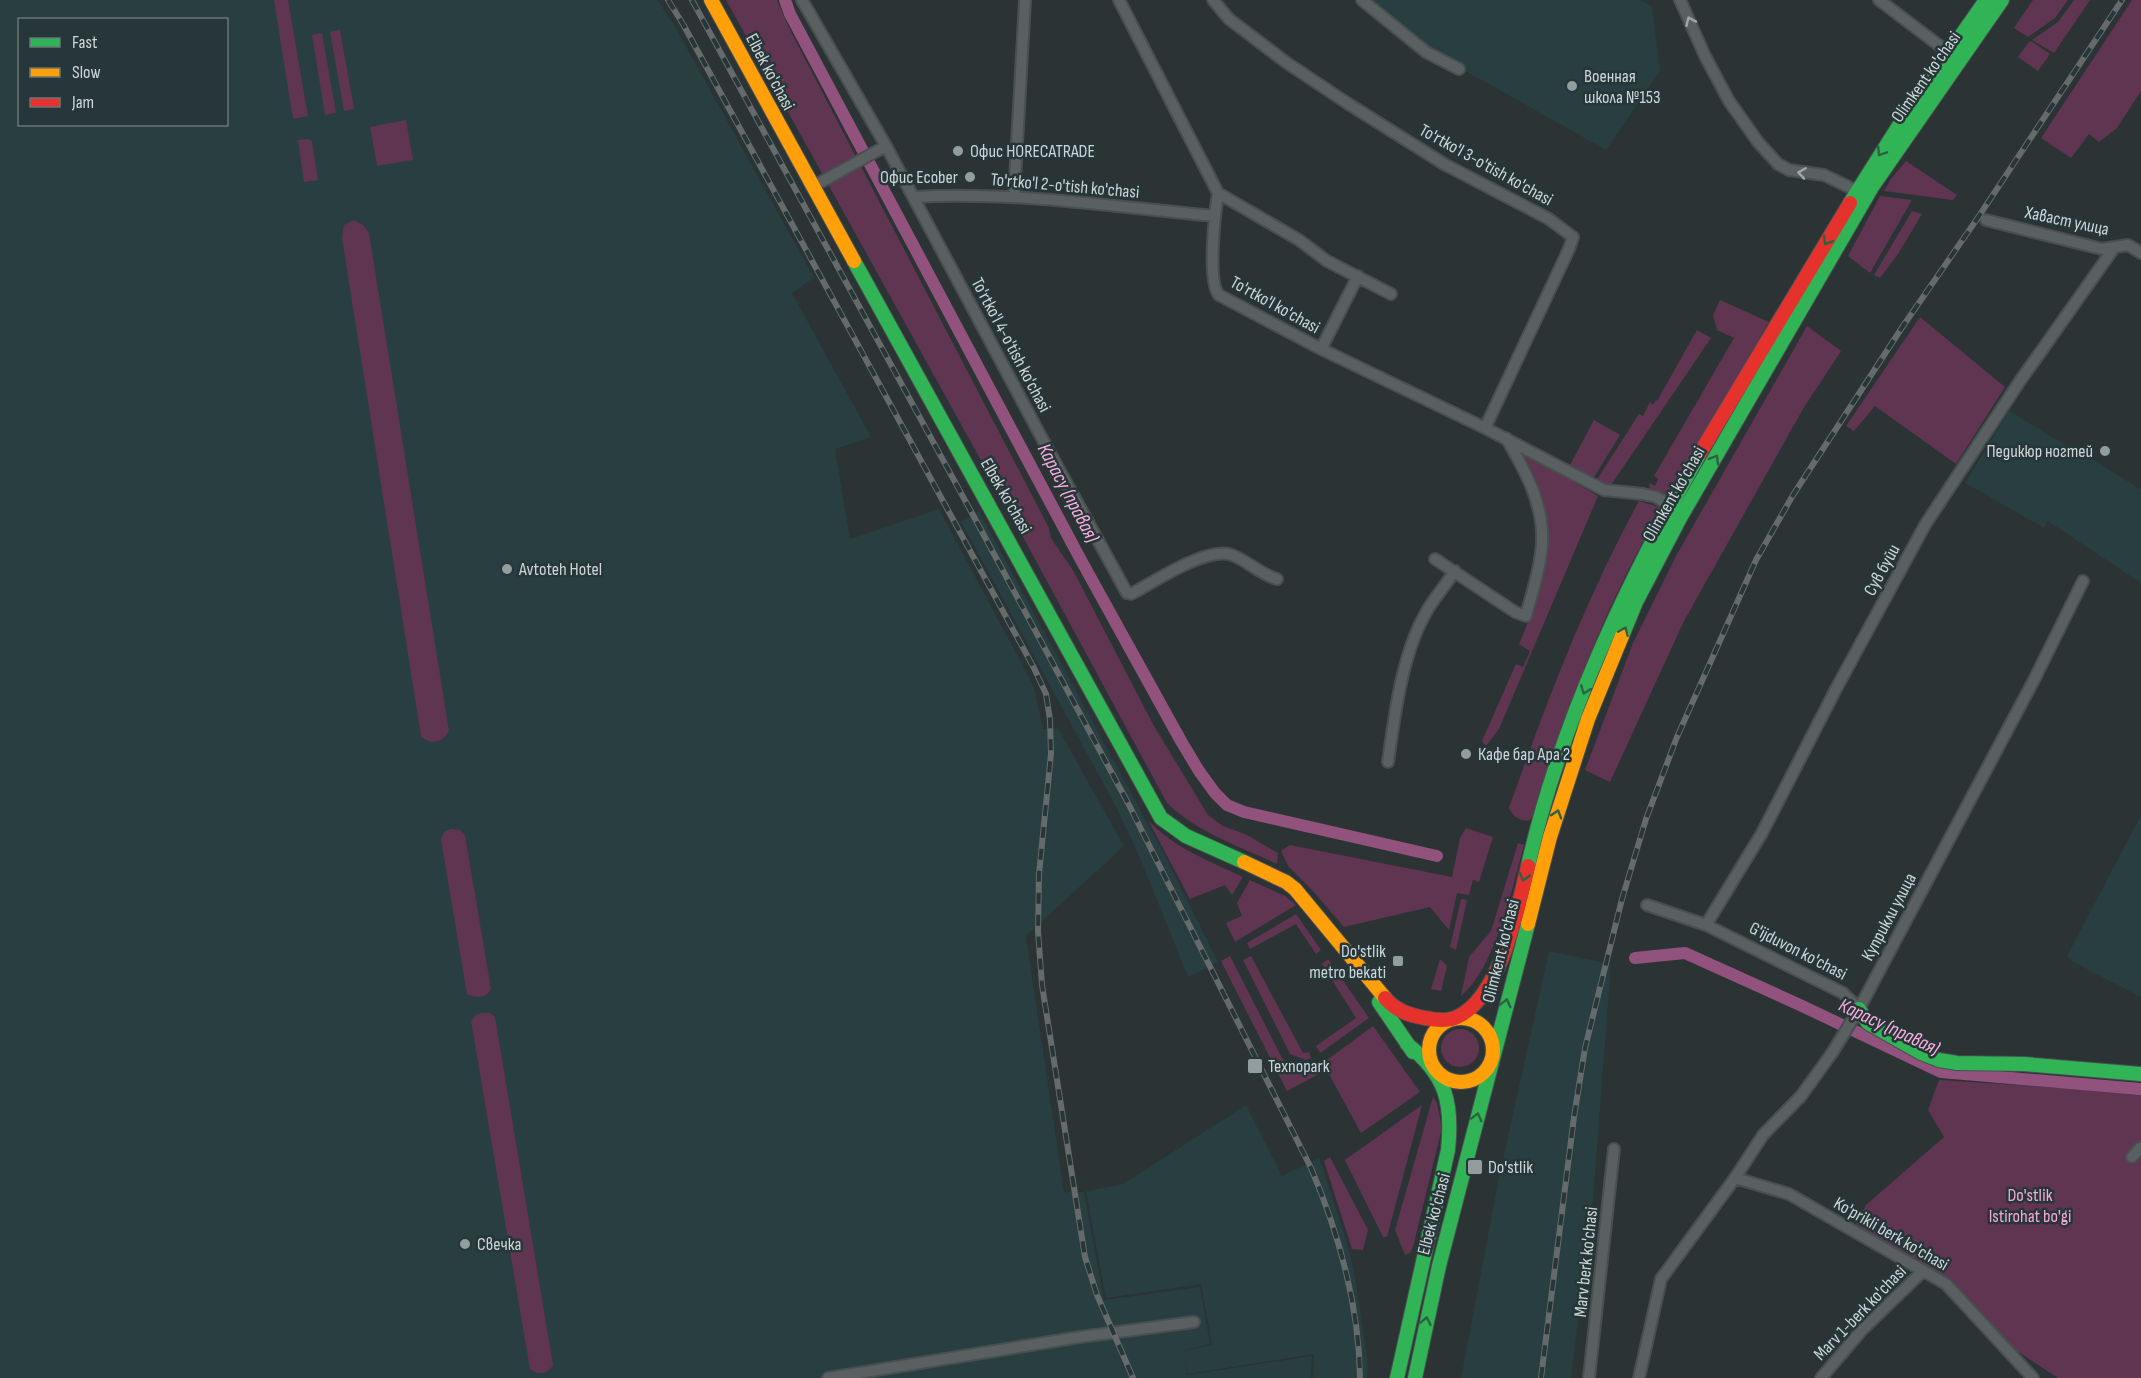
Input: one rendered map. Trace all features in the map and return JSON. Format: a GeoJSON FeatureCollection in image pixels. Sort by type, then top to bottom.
{"type":"FeatureCollection","features":[{"type":"Feature","properties":{"kind":"main road","name":"Elbek ko'chasi"},"geometry":{"type":"LineString","coordinates":[[711,0],[812,187],[1018,554],[1161,818],[1186,836],[1286,882],[1307,902],[1393,1007],[1413,1015],[1453,1019]]}},
{"type":"Feature","properties":{"kind":"main road","name":"Olimkent ko'chasi"},"geometry":{"type":"LineString","coordinates":[[1492,1059],[1535,888],[1568,777],[1592,709],[1636,602],[1680,518],[1872,187],[1954,56],[1986,0]]}},
{"type":"Feature","properties":{"kind":"main road","name":"Olimkent ko'chasi"},"geometry":{"type":"LineString","coordinates":[[1453,1019],[1475,1004],[1488,986],[1498,966],[1514,919],[1533,845],[1576,714],[1624,597],[1671,506],[1857,190],[1954,56],[2002,0]]}},
{"type":"Feature","properties":{"kind":"main road","name":"Elbek ko'chasi"},"geometry":{"type":"LineString","coordinates":[[1338,942],[1436,1089],[1450,1127]]}},
{"type":"Feature","properties":{"kind":"main road","name":"G'ijduvon ko'chasi"},"geometry":{"type":"LineString","coordinates":[[1855,1014],[1921,1053],[1939,1060],[2141,1074]]}},
{"type":"Feature","properties":{"kind":"main road"},"geometry":{"type":"LineString","coordinates":[[1453,1019],[1472,1020],[1484,1028],[1492,1045],[1492,1059],[1483,1073],[1474,1080],[1463,1082],[1447,1079],[1434,1068],[1429,1054],[1431,1039],[1439,1026],[1453,1019]]}},
{"type":"Feature","properties":{"kind":"main road","name":"Elbek ko'chasi"},"geometry":{"type":"LineString","coordinates":[[1397,1378],[1448,1150],[1450,1127],[1446,1095],[1434,1068],[1407,1044]]}},
{"type":"Feature","properties":{"kind":"main road","name":"Elbek ko'chasi"},"geometry":{"type":"LineString","coordinates":[[1415,1378],[1428,1310],[1492,1059]]}},
{"type":"Feature","properties":{"kind":"street","name":"To'rtko'l 4-o'tish ko'chasi"},"geometry":{"type":"LineString","coordinates":[[802,0],[914,197],[1045,444],[1127,592],[1131,594],[1203,556],[1220,553],[1234,556],[1276,579]]}},
{"type":"Feature","properties":{"kind":"street"},"geometry":{"type":"LineString","coordinates":[[1014,197],[1025,0]]}},
{"type":"Feature","properties":{"kind":"street"},"geometry":{"type":"LineString","coordinates":[[1119,0],[1218,193],[1299,240],[1327,261],[1391,294]]}},
{"type":"Feature","properties":{"kind":"street","name":"To'rtko'l 3-o'tish ko'chasi"},"geometry":{"type":"LineString","coordinates":[[1214,0],[1229,19],[1287,63],[1347,103],[1444,164],[1550,219],[1573,237],[1485,428]]}},
{"type":"Feature","properties":{"kind":"street"},"geometry":{"type":"LineString","coordinates":[[1362,0],[1426,52],[1459,69]]}},
{"type":"Feature","properties":{"kind":"street"},"geometry":{"type":"LineString","coordinates":[[1680,0],[1705,56],[1729,101],[1758,142],[1778,164],[1789,170],[1824,175],[1857,190]]}},
{"type":"Feature","properties":{"kind":"street"},"geometry":{"type":"LineString","coordinates":[[1879,0],[1954,56]]}},
{"type":"Feature","properties":{"kind":"street"},"geometry":{"type":"LineString","coordinates":[[812,187],[886,146]]}},
{"type":"Feature","properties":{"kind":"street","name":"To'rtko'l ko'chasi"},"geometry":{"type":"LineString","coordinates":[[1218,193],[1214,216],[1213,279],[1215,291],[1219,295],[1321,349],[1506,438],[1604,490],[1656,497],[1671,506]]}},
{"type":"Feature","properties":{"kind":"street","name":"To'rtko'l 2-o'tish ko'chasi"},"geometry":{"type":"LineString","coordinates":[[914,197],[960,194],[1014,197],[1214,216]]}},
{"type":"Feature","properties":{"kind":"street","name":"Хаваст улица"},"geometry":{"type":"LineString","coordinates":[[1986,220],[2102,249],[2128,246],[2141,253]]}},
{"type":"Feature","properties":{"kind":"street","name":"Сув буйи"},"geometry":{"type":"LineString","coordinates":[[1706,925],[1762,832],[1925,525],[2019,381],[2114,248]]}},
{"type":"Feature","properties":{"kind":"street"},"geometry":{"type":"LineString","coordinates":[[1321,349],[1358,276]]}},
{"type":"Feature","properties":{"kind":"street"},"geometry":{"type":"LineString","coordinates":[[1435,559],[1515,612],[1526,616],[1540,560],[1542,529],[1529,479],[1506,438]]}},
{"type":"Feature","properties":{"kind":"street"},"geometry":{"type":"LineString","coordinates":[[1388,762],[1395,713],[1409,654],[1427,611],[1455,571]]}},
{"type":"Feature","properties":{"kind":"street","name":"Куприкли улица"},"geometry":{"type":"LineString","coordinates":[[1640,1378],[1661,1279],[1735,1178],[1762,1135],[1801,1096],[1832,1053],[2035,678],[2083,581]]}},
{"type":"Feature","properties":{"kind":"street","name":"G'ijduvon ko'chasi"},"geometry":{"type":"LineString","coordinates":[[1647,905],[1706,925],[1843,993],[1855,1014]]}},
{"type":"Feature","properties":{"kind":"street"},"geometry":{"type":"LineString","coordinates":[[2132,1157],[2140,1148]]}},
{"type":"Feature","properties":{"kind":"street","name":"Marv berk ko'chasi"},"geometry":{"type":"LineString","coordinates":[[1589,1378],[1614,1149]]}},
{"type":"Feature","properties":{"kind":"street","name":"Ko'prikli berk ko'chasi"},"geometry":{"type":"LineString","coordinates":[[1735,1178],[1789,1194],[1946,1284],[2033,1378]]}},
{"type":"Feature","properties":{"kind":"street","name":"Marv 1-berk ko'chasi"},"geometry":{"type":"LineString","coordinates":[[1821,1378],[1862,1330],[1923,1271]]}},
{"type":"Feature","properties":{"kind":"street"},"geometry":{"type":"LineString","coordinates":[[828,1378],[1080,1337],[1194,1322]]}},
{"type":"Feature","properties":{"kind":"shaded area"},"geometry":{"type":"Polygon","coordinates":[[[0,0],[657,0],[673,23],[814,278],[792,293],[871,437],[835,449],[850,539],[939,509],[1034,687],[1043,729],[1058,728],[1124,846],[1026,936],[1064,1192],[1084,1192],[1104,1300],[1200,1287],[1210,1344],[1183,1351],[1212,1345],[1201,1284],[1106,1298],[1086,1191],[1123,1184],[1246,1105],[1282,1176],[1319,1158],[1346,1239],[1355,1276],[1368,1364],[1367,1378],[1313,1378],[1314,1354],[1188,1374],[1185,1363],[1187,1375],[1312,1356],[1311,1378],[0,1378],[0,0]]]}},
{"type":"Feature","properties":{"kind":"shaded area","name":"Военная школа №153"},"geometry":{"type":"Polygon","coordinates":[[[1371,0],[1640,0],[1652,6],[1660,71],[1606,150],[1425,48],[1371,0]]]}},
{"type":"Feature","properties":{"kind":"shaded area"},"geometry":{"type":"Polygon","coordinates":[[[2009,411],[2069,447],[2071,445],[2141,490],[2141,583],[2048,521],[2044,528],[1965,483],[2009,411]]]}},
{"type":"Feature","properties":{"kind":"shaded area"},"geometry":{"type":"Polygon","coordinates":[[[979,511],[1163,852],[1218,962],[1188,977],[1137,851],[1114,803],[961,522],[979,511]]]}},
{"type":"Feature","properties":{"kind":"shaded area"},"geometry":{"type":"Polygon","coordinates":[[[2141,815],[2141,997],[2073,962],[2067,956],[2141,815]]]}},
{"type":"Feature","properties":{"kind":"shaded area"},"geometry":{"type":"Polygon","coordinates":[[[1549,951],[1611,964],[1593,1200],[1571,1378],[1461,1378],[1499,1177],[1549,951]]]}},
{"type":"Feature","properties":{"kind":"green space"},"geometry":{"type":"Polygon","coordinates":[[[274,0],[288,0],[308,116],[293,119],[274,0]]]}},
{"type":"Feature","properties":{"kind":"green space"},"geometry":{"type":"Polygon","coordinates":[[[726,0],[777,0],[790,30],[1049,528],[1051,538],[1074,572],[1154,726],[1208,815],[1223,826],[1245,834],[1278,853],[1277,864],[1205,831],[1167,803],[1003,500],[726,0]]]}},
{"type":"Feature","properties":{"kind":"green space"},"geometry":{"type":"Polygon","coordinates":[[[2033,0],[2068,0],[2055,18],[2028,37],[2014,28],[2033,0]]]}},
{"type":"Feature","properties":{"kind":"green space"},"geometry":{"type":"Polygon","coordinates":[[[2074,0],[2090,0],[2054,53],[2032,40],[2058,22],[2074,0]]]}},
{"type":"Feature","properties":{"kind":"green space"},"geometry":{"type":"Polygon","coordinates":[[[2132,0],[2141,0],[2141,91],[2117,128],[2099,142],[2089,134],[2071,158],[2041,138],[2132,0]]]}},
{"type":"Feature","properties":{"kind":"green space"},"geometry":{"type":"Polygon","coordinates":[[[340,30],[354,109],[344,111],[330,32],[340,30]]]}},
{"type":"Feature","properties":{"kind":"green space"},"geometry":{"type":"Polygon","coordinates":[[[322,33],[336,113],[325,115],[312,35],[322,33]]]}},
{"type":"Feature","properties":{"kind":"green space"},"geometry":{"type":"Polygon","coordinates":[[[2031,41],[2050,54],[2038,71],[2018,57],[2031,41]]]}},
{"type":"Feature","properties":{"kind":"green space"},"geometry":{"type":"Polygon","coordinates":[[[406,120],[413,160],[377,166],[370,127],[406,120]]]}},
{"type":"Feature","properties":{"kind":"green space"},"geometry":{"type":"Polygon","coordinates":[[[298,140],[312,141],[318,180],[304,182],[298,140]]]}},
{"type":"Feature","properties":{"kind":"green space"},"geometry":{"type":"Polygon","coordinates":[[[1906,161],[1957,195],[1953,200],[1884,191],[1906,161]]]}},
{"type":"Feature","properties":{"kind":"green space"},"geometry":{"type":"Polygon","coordinates":[[[1880,196],[1912,200],[1870,273],[1848,256],[1880,196]]]}},
{"type":"Feature","properties":{"kind":"green space"},"geometry":{"type":"Polygon","coordinates":[[[1912,211],[1922,214],[1898,254],[1880,278],[1874,275],[1912,211]]]}},
{"type":"Feature","properties":{"kind":"green space"},"geometry":{"type":"Polygon","coordinates":[[[354,220],[363,225],[369,233],[449,731],[436,742],[421,736],[342,238],[344,225],[354,220]]]}},
{"type":"Feature","properties":{"kind":"green space"},"geometry":{"type":"Polygon","coordinates":[[[1720,300],[1769,322],[1666,499],[1650,489],[1649,485],[1650,483],[1655,486],[1658,479],[1654,476],[1734,338],[1717,330],[1713,315],[1720,300]]]}},
{"type":"Feature","properties":{"kind":"green space"},"geometry":{"type":"Polygon","coordinates":[[[1920,317],[2005,387],[1956,464],[1875,406],[1854,431],[1846,426],[1920,317]]]}},
{"type":"Feature","properties":{"kind":"green space"},"geometry":{"type":"Polygon","coordinates":[[[1807,326],[1841,351],[1803,409],[1684,621],[1610,782],[1585,770],[1633,643],[1676,556],[1807,326]]]}},
{"type":"Feature","properties":{"kind":"green space"},"geometry":{"type":"Polygon","coordinates":[[[1697,330],[1711,338],[1611,485],[1596,481],[1639,414],[1643,416],[1650,402],[1653,405],[1657,401],[1697,330]]]}},
{"type":"Feature","properties":{"kind":"green space"},"geometry":{"type":"Polygon","coordinates":[[[1594,420],[1620,435],[1593,479],[1570,465],[1594,420]]]}},
{"type":"Feature","properties":{"kind":"green space"},"geometry":{"type":"Polygon","coordinates":[[[1522,452],[1598,496],[1499,729],[1486,746],[1482,741],[1516,664],[1523,667],[1530,651],[1519,644],[1531,614],[1544,558],[1545,508],[1536,479],[1522,452]]]}},
{"type":"Feature","properties":{"kind":"green space"},"geometry":{"type":"Polygon","coordinates":[[[1639,501],[1662,508],[1622,582],[1588,659],[1533,817],[1528,821],[1519,819],[1512,814],[1509,808],[1537,730],[1584,614],[1639,501]]]}},
{"type":"Feature","properties":{"kind":"green space"},"geometry":{"type":"Polygon","coordinates":[[[1148,820],[1169,839],[1243,877],[1232,895],[1225,885],[1190,899],[1148,820]]]}},
{"type":"Feature","properties":{"kind":"green space"},"geometry":{"type":"Polygon","coordinates":[[[1466,828],[1493,837],[1479,882],[1473,880],[1469,895],[1457,893],[1449,930],[1430,907],[1344,927],[1288,866],[1281,851],[1290,845],[1452,877],[1460,838],[1466,828]]]}},
{"type":"Feature","properties":{"kind":"green space"},"geometry":{"type":"Polygon","coordinates":[[[451,829],[460,830],[465,835],[491,989],[486,995],[480,997],[467,994],[441,840],[444,832],[451,829]]]}},
{"type":"Feature","properties":{"kind":"green space"},"geometry":{"type":"Polygon","coordinates":[[[1518,843],[1524,845],[1501,926],[1484,966],[1461,996],[1469,957],[1491,931],[1518,843]]]}},
{"type":"Feature","properties":{"kind":"green space"},"geometry":{"type":"Polygon","coordinates":[[[1250,880],[1285,896],[1296,905],[1235,942],[1226,923],[1242,916],[1237,903],[1250,880]]]}},
{"type":"Feature","properties":{"kind":"green space"},"geometry":{"type":"Polygon","coordinates":[[[1461,899],[1467,900],[1456,950],[1450,947],[1461,899]]]}},
{"type":"Feature","properties":{"kind":"green space"},"geometry":{"type":"Polygon","coordinates":[[[1296,914],[1321,950],[1316,954],[1296,924],[1250,949],[1247,943],[1296,914]]]}},
{"type":"Feature","properties":{"kind":"green space"},"geometry":{"type":"Polygon","coordinates":[[[1230,956],[1282,1058],[1289,1064],[1319,1074],[1287,1091],[1221,961],[1230,956]]]}},
{"type":"Feature","properties":{"kind":"green space"},"geometry":{"type":"Polygon","coordinates":[[[1251,956],[1303,1053],[1309,1052],[1311,1058],[1306,1060],[1290,1054],[1243,960],[1251,956]]]}},
{"type":"Feature","properties":{"kind":"green space"},"geometry":{"type":"Polygon","coordinates":[[[1328,959],[1369,1018],[1320,1053],[1316,1046],[1356,1018],[1322,964],[1328,959]]]}},
{"type":"Feature","properties":{"kind":"green space"},"geometry":{"type":"Polygon","coordinates":[[[1440,959],[1447,966],[1441,991],[1431,989],[1440,959]]]}},
{"type":"Feature","properties":{"kind":"green space"},"geometry":{"type":"Polygon","coordinates":[[[490,1013],[495,1017],[553,1365],[543,1373],[536,1373],[530,1369],[471,1021],[476,1015],[490,1013]]]}},
{"type":"Feature","properties":{"kind":"green space"},"geometry":{"type":"Polygon","coordinates":[[[1373,1026],[1420,1092],[1361,1133],[1323,1063],[1373,1026]]]}},
{"type":"Feature","properties":{"kind":"green space"},"geometry":{"type":"Polygon","coordinates":[[[1460,1029],[1473,1035],[1479,1048],[1473,1061],[1460,1067],[1447,1061],[1441,1048],[1447,1035],[1460,1029]]]}},
{"type":"Feature","properties":{"kind":"green space","name":"Do'stlik Istirohat bo'gi"},"geometry":{"type":"Polygon","coordinates":[[[1939,1080],[2141,1093],[2141,1378],[2058,1378],[2017,1351],[1947,1280],[1855,1226],[1866,1205],[1944,1137],[1928,1110],[1939,1080]]]}},
{"type":"Feature","properties":{"kind":"green space"},"geometry":{"type":"Polygon","coordinates":[[[1433,1097],[1437,1103],[1442,1128],[1413,1247],[1410,1253],[1405,1255],[1395,1230],[1433,1097]]]}},
{"type":"Feature","properties":{"kind":"green space"},"geometry":{"type":"Polygon","coordinates":[[[1422,1105],[1387,1237],[1383,1237],[1345,1160],[1422,1105]]]}},
{"type":"Feature","properties":{"kind":"green space"},"geometry":{"type":"Polygon","coordinates":[[[1330,1157],[1368,1230],[1363,1250],[1352,1249],[1324,1161],[1330,1157]]]}},
{"type":"Feature","properties":{"kind":"waterway","name":"Карасу (правая)"},"geometry":{"type":"LineString","coordinates":[[785,0],[790,14],[1082,562],[1181,741],[1215,793],[1227,805],[1244,812],[1437,856]]}},
{"type":"Feature","properties":{"kind":"waterway","name":"Карасу (правая)"},"geometry":{"type":"LineString","coordinates":[[1635,958],[1685,953],[1941,1072],[2141,1089]]}},
{"type":"Feature","properties":{"kind":"railway"},"geometry":{"type":"LineString","coordinates":[[668,0],[1034,668],[1046,694],[1050,720],[1051,754],[1039,874],[1038,931],[1042,985],[1085,1257],[1097,1295],[1133,1378]]}},
{"type":"Feature","properties":{"kind":"railway"},"geometry":{"type":"LineString","coordinates":[[692,0],[1128,803],[1311,1168],[1339,1244],[1346,1271],[1356,1324],[1360,1378]]}},
{"type":"Feature","properties":{"kind":"railway"},"geometry":{"type":"LineString","coordinates":[[1541,1378],[1585,1048],[1622,899],[1646,819],[1677,737],[1756,560],[1793,495],[1903,326],[2122,0]]}},
{"type":"Feature","properties":{"kind":"traffic: fast"},"geometry":{"type":"LineString","coordinates":[[1850,203],[1907,113],[1986,0]]}},
{"type":"Feature","properties":{"kind":"traffic: fast"},"geometry":{"type":"LineString","coordinates":[[1622,636],[1636,602],[1680,518],[1872,187],[2002,0]]}},
{"type":"Feature","properties":{"kind":"traffic: fast"},"geometry":{"type":"LineString","coordinates":[[854,261],[1161,818],[1186,836],[1244,862]]}},
{"type":"Feature","properties":{"kind":"traffic: fast"},"geometry":{"type":"LineString","coordinates":[[1528,866],[1559,758],[1599,654],[1647,552],[1700,453]]}},
{"type":"Feature","properties":{"kind":"traffic: fast"},"geometry":{"type":"LineString","coordinates":[[1415,1378],[1439,1266],[1528,924]]}},
{"type":"Feature","properties":{"kind":"traffic: fast"},"geometry":{"type":"LineString","coordinates":[[1379,1002],[1413,1052]]}},
{"type":"Feature","properties":{"kind":"traffic: fast"},"geometry":{"type":"LineString","coordinates":[[1859,1009],[1868,1023],[1921,1053],[1939,1060],[1957,1063],[2024,1064],[2141,1074]]}},
{"type":"Feature","properties":{"kind":"traffic: fast"},"geometry":{"type":"LineString","coordinates":[[1397,1378],[1448,1150],[1449,1133],[1448,1104],[1444,1091],[1431,1067],[1407,1044]]}},
{"type":"Feature","properties":{"kind":"traffic: slow"},"geometry":{"type":"LineString","coordinates":[[711,0],[854,261]]}},
{"type":"Feature","properties":{"kind":"traffic: slow"},"geometry":{"type":"LineString","coordinates":[[1528,924],[1550,837],[1588,719],[1622,636]]}},
{"type":"Feature","properties":{"kind":"traffic: slow"},"geometry":{"type":"LineString","coordinates":[[1244,862],[1286,882],[1295,889],[1385,998]]}},
{"type":"Feature","properties":{"kind":"traffic: slow"},"geometry":{"type":"LineString","coordinates":[[1455,1018],[1467,1018],[1484,1027],[1491,1038],[1493,1050],[1491,1062],[1484,1073],[1467,1082],[1455,1082],[1443,1077],[1434,1068],[1429,1056],[1429,1044],[1434,1032],[1443,1023],[1455,1018]]}},
{"type":"Feature","properties":{"kind":"traffic: jam"},"geometry":{"type":"LineString","coordinates":[[1700,453],[1850,203]]}},
{"type":"Feature","properties":{"kind":"traffic: jam"},"geometry":{"type":"LineString","coordinates":[[1385,998],[1403,1012],[1437,1020],[1453,1019],[1472,1007],[1485,991],[1505,950],[1528,866]]}},
{"type":"Feature","properties":{"kind":"place","name":"Военная школа №153"},"geometry":{"type":"Point","coordinates":[1572,86]}},
{"type":"Feature","properties":{"kind":"place","name":"Офис HORECATRADE"},"geometry":{"type":"Point","coordinates":[958,151]}},
{"type":"Feature","properties":{"kind":"place","name":"Офис Ecober"},"geometry":{"type":"Point","coordinates":[970,177]}},
{"type":"Feature","properties":{"kind":"place","name":"Педикюр ногтей"},"geometry":{"type":"Point","coordinates":[2105,451]}},
{"type":"Feature","properties":{"kind":"place","name":"Avtoteh Hotel"},"geometry":{"type":"Point","coordinates":[507,569]}},
{"type":"Feature","properties":{"kind":"place","name":"Кафе бар Ара 2"},"geometry":{"type":"Point","coordinates":[1466,754]}},
{"type":"Feature","properties":{"kind":"place","name":"Do'stlik metro bekati"},"geometry":{"type":"Point","coordinates":[1398,961]}},
{"type":"Feature","properties":{"kind":"place","name":"Texnopark"},"geometry":{"type":"Point","coordinates":[1255,1066]}},
{"type":"Feature","properties":{"kind":"place","name":"Do'stlik"},"geometry":{"type":"Point","coordinates":[1475,1167]}},
{"type":"Feature","properties":{"kind":"place","name":"Свечка"},"geometry":{"type":"Point","coordinates":[465,1244]}}]}
